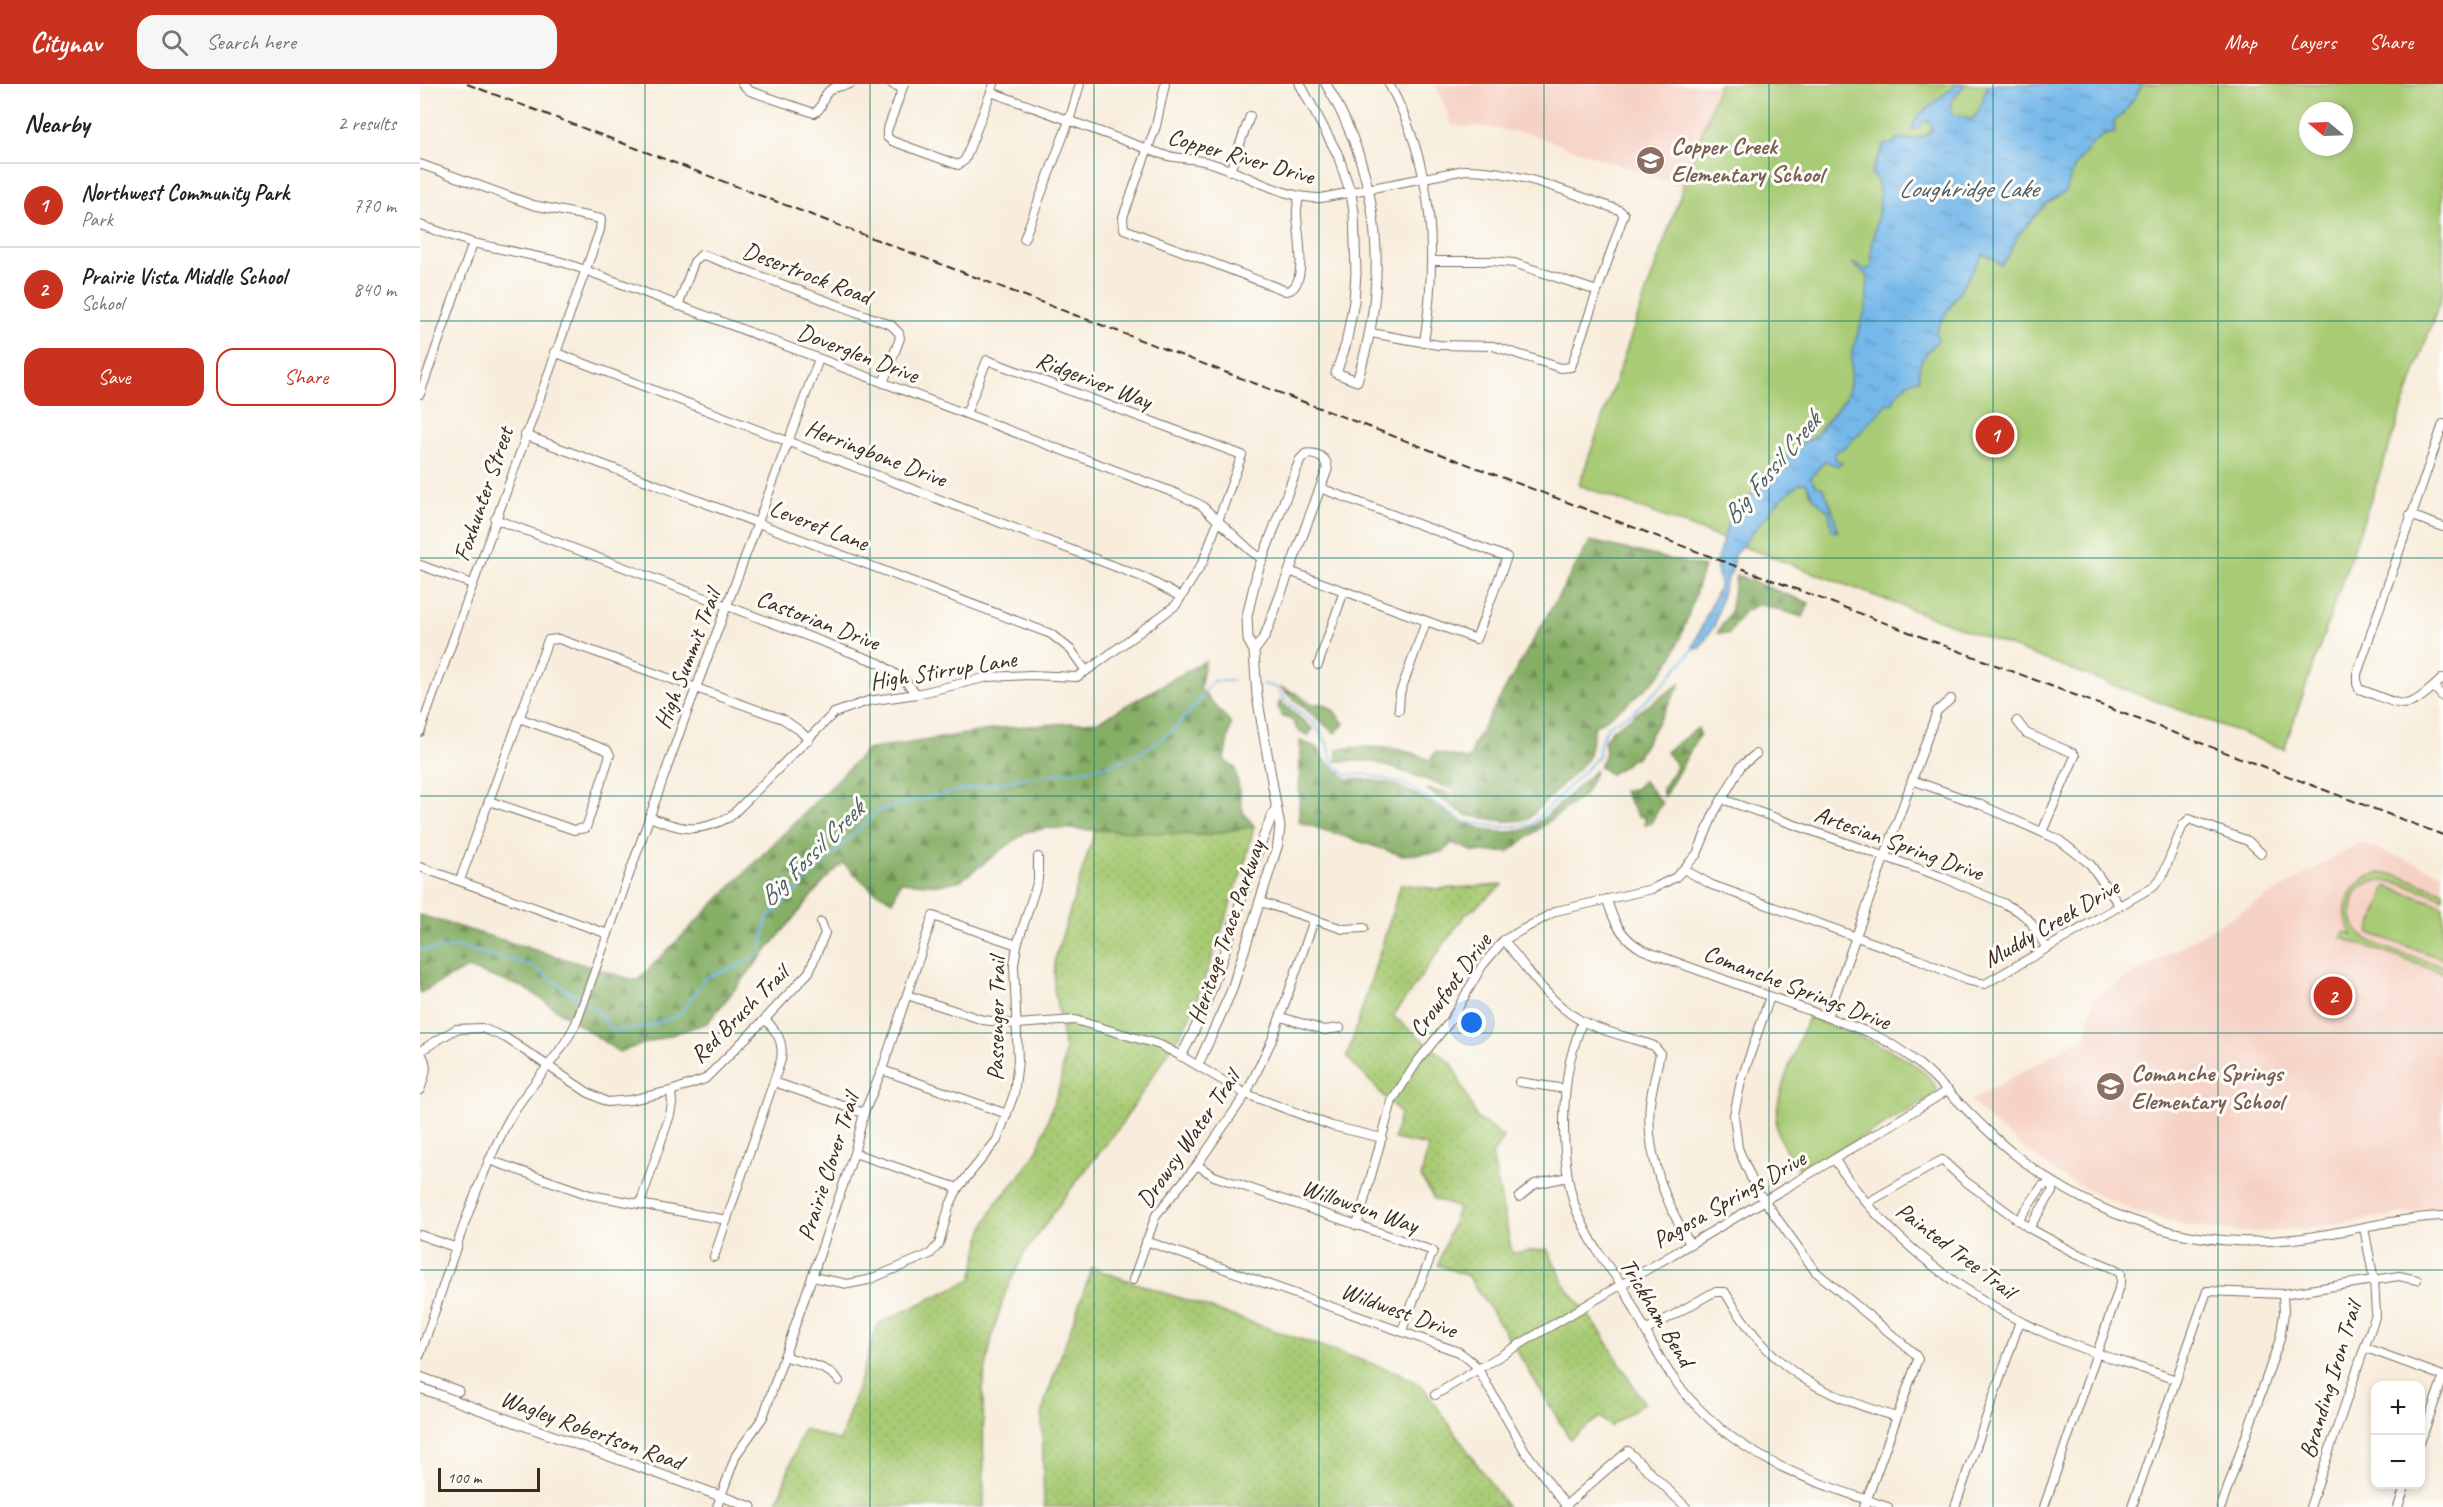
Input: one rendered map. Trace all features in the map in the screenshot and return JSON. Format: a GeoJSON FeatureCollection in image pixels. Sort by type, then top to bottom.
{"type":"FeatureCollection","features":[{"type":"Feature","properties":{"kind":"street"},"geometry":{"type":"LineString","coordinates":[[742,84],[750,91],[813,113],[820,109],[828,92],[833,88],[850,84]]}},
{"type":"Feature","properties":{"kind":"street"},"geometry":{"type":"LineString","coordinates":[[892,84],[903,86],[887,137],[955,165],[960,165],[965,160],[993,88]]}},
{"type":"Feature","properties":{"kind":"street"},"geometry":{"type":"LineString","coordinates":[[1024,239],[1070,121],[1080,84]]}},
{"type":"Feature","properties":{"kind":"street"},"geometry":{"type":"LineString","coordinates":[[1165,84],[1156,126],[1123,217],[1122,226],[1127,231],[1291,291],[1299,281],[1300,246],[1296,214],[1299,197]]}},
{"type":"Feature","properties":{"kind":"street"},"geometry":{"type":"LineString","coordinates":[[1300,84],[1330,137],[1351,194],[1356,273],[1350,323],[1336,373],[1357,381],[1371,333],[1377,270],[1369,190],[1357,147],[1326,84]]}},
{"type":"Feature","properties":{"kind":"street"},"geometry":{"type":"LineString","coordinates":[[1389,84],[1401,108],[1425,178],[1433,261],[1424,343]]}},
{"type":"Feature","properties":{"kind":"street","name":"Copper River Drive"},"geometry":{"type":"LineString","coordinates":[[993,88],[1070,121],[1176,159],[1208,162],[1299,197],[1321,198],[1351,194],[1465,170],[1497,171],[1526,178],[1619,210],[1624,214],[1597,291]]}},
{"type":"Feature","properties":{"kind":"street"},"geometry":{"type":"LineString","coordinates":[[1230,171],[1250,116]]}},
{"type":"Feature","properties":{"kind":"street","name":"Foxhunter Street"},"geometry":{"type":"LineString","coordinates":[[420,164],[533,205],[601,219],[600,230],[554,352],[420,732]]}},
{"type":"Feature","properties":{"kind":"street","name":"Doverglen Drive"},"geometry":{"type":"LineString","coordinates":[[420,225],[473,243],[562,262],[585,270],[1175,493],[1201,505],[1262,559]]}},
{"type":"Feature","properties":{"kind":"street"},"geometry":{"type":"LineString","coordinates":[[420,394],[473,243]]}},
{"type":"Feature","properties":{"kind":"street","name":"Desertrock Road"},"geometry":{"type":"LineString","coordinates":[[678,306],[694,262],[701,255],[707,256],[891,325],[899,333],[900,338],[884,383]]}},
{"type":"Feature","properties":{"kind":"street"},"geometry":{"type":"LineString","coordinates":[[1371,333],[1424,343],[1494,346],[1561,368],[1570,367],[1597,291],[1514,263],[1433,261]]}},
{"type":"Feature","properties":{"kind":"street","name":"Herringbone Drive"},"geometry":{"type":"LineString","coordinates":[[554,352],[1145,578],[1181,597]]}},
{"type":"Feature","properties":{"kind":"street","name":"High Summit Trail"},"geometry":{"type":"LineString","coordinates":[[548,1066],[567,1043],[577,1021],[696,687],[819,359]]}},
{"type":"Feature","properties":{"kind":"street","name":"Ridgeriver Way"},"geometry":{"type":"LineString","coordinates":[[966,414],[987,360],[1242,455]]}},
{"type":"Feature","properties":{"kind":"street"},"geometry":{"type":"LineString","coordinates":[[2443,424],[2441,436],[2410,515],[2357,674],[2356,684],[2359,689],[2409,705],[2417,702],[2443,678]]}},
{"type":"Feature","properties":{"kind":"street","name":"Leveret Lane"},"geometry":{"type":"LineString","coordinates":[[525,435],[1051,634],[1071,650],[1086,671]]}},
{"type":"Feature","properties":{"kind":"street","name":"Heritage Trace Parkway"},"geometry":{"type":"LineString","coordinates":[[1198,1065],[1225,1007],[1261,902],[1280,833],[1274,785],[1257,696],[1254,651],[1248,640],[1247,616],[1262,559],[1300,459],[1306,454],[1320,457],[1327,462],[1327,470],[1265,636],[1254,651]]}},
{"type":"Feature","properties":{"kind":"street","name":"High Stirrup Lane"},"geometry":{"type":"LineString","coordinates":[[650,817],[683,829],[698,830],[730,817],[834,713],[868,701],[917,694],[988,677],[1030,675],[1077,677],[1176,604],[1203,562],[1242,455]]}},
{"type":"Feature","properties":{"kind":"street"},"geometry":{"type":"LineString","coordinates":[[1289,571],[1476,639],[1507,557],[1320,488]]}},
{"type":"Feature","properties":{"kind":"street"},"geometry":{"type":"LineString","coordinates":[[2410,515],[2443,527]]}},
{"type":"Feature","properties":{"kind":"street","name":"Castorian Drive"},"geometry":{"type":"LineString","coordinates":[[495,519],[879,663],[904,680],[917,694]]}},
{"type":"Feature","properties":{"kind":"street"},"geometry":{"type":"LineString","coordinates":[[420,565],[472,584]]}},
{"type":"Feature","properties":{"kind":"street"},"geometry":{"type":"LineString","coordinates":[[1317,665],[1344,591]]}},
{"type":"Feature","properties":{"kind":"street"},"geometry":{"type":"LineString","coordinates":[[1399,710],[1400,693],[1426,622]]}},
{"type":"Feature","properties":{"kind":"street"},"geometry":{"type":"LineString","coordinates":[[460,880],[548,640],[559,639],[783,719],[809,740]]}},
{"type":"Feature","properties":{"kind":"street"},"geometry":{"type":"LineString","coordinates":[[2434,687],[2443,697]]}},
{"type":"Feature","properties":{"kind":"street"},"geometry":{"type":"LineString","coordinates":[[1827,1017],[1937,711],[1951,699]]}},
{"type":"Feature","properties":{"kind":"street"},"geometry":{"type":"LineString","coordinates":[[489,801],[574,830],[586,828],[610,755],[607,750],[519,718]]}},
{"type":"Feature","properties":{"kind":"street"},"geometry":{"type":"LineString","coordinates":[[2017,722],[2026,733],[2073,753],[2075,756],[2042,832]]}},
{"type":"Feature","properties":{"kind":"street","name":"Crowfoot Drive"},"geometry":{"type":"LineString","coordinates":[[1357,1226],[1392,1101],[1417,1062],[1451,1020],[1482,966],[1504,940],[1556,911],[1661,885],[1685,870],[1701,847],[1712,818],[1741,766],[1756,754]]}},
{"type":"Feature","properties":{"kind":"street"},"geometry":{"type":"LineString","coordinates":[[1912,780],[1973,802],[2059,840],[2080,855],[2098,874],[2119,905]]}},
{"type":"Feature","properties":{"kind":"street","name":"Artesian Spring Drive"},"geometry":{"type":"LineString","coordinates":[[1722,799],[1953,882],[2013,908],[2030,921],[2046,947]]}},
{"type":"Feature","properties":{"kind":"street","name":"Heritage Trace Parkway"},"geometry":{"type":"LineString","coordinates":[[1181,1056],[1206,1006],[1258,847],[1276,808]]}},
{"type":"Feature","properties":{"kind":"street","name":"Muddy Creek Drive"},"geometry":{"type":"LineString","coordinates":[[1685,870],[1712,885],[1985,984],[2154,886],[2162,878],[2183,825],[2189,819],[2248,841],[2261,853]]}},
{"type":"Feature","properties":{"kind":"street","name":"Passenger Trail"},"geometry":{"type":"LineString","coordinates":[[812,1277],[848,1284],[868,1280],[930,1254],[939,1244],[949,1207],[958,1188],[997,1140],[1014,1094],[1018,1061],[1014,965],[1017,945],[1038,880],[1038,857]]}},
{"type":"Feature","properties":{"kind":"street"},"geometry":{"type":"LineString","coordinates":[[420,867],[608,934]]}},
{"type":"Feature","properties":{"kind":"street","name":"Comanche Springs Drive"},"geometry":{"type":"LineString","coordinates":[[1607,899],[1616,925],[1636,947],[1877,1036],[1896,1046],[1922,1065],[1992,1137],[2053,1182],[2090,1203],[2123,1217],[2203,1238],[2277,1240],[2364,1228],[2408,1218],[2443,1216]]}},
{"type":"Feature","properties":{"kind":"street"},"geometry":{"type":"LineString","coordinates":[[1261,902],[1343,929],[1364,927]]}},
{"type":"Feature","properties":{"kind":"street","name":"Prairie Clover Trail"},"geometry":{"type":"LineString","coordinates":[[717,1507],[736,1455],[763,1417],[854,1153],[864,1113],[882,1070],[933,916],[1017,945]]}},
{"type":"Feature","properties":{"kind":"street","name":"Drowsy Water Trail"},"geometry":{"type":"LineString","coordinates":[[1133,1280],[1160,1209],[1197,1165],[1246,1094],[1281,1017],[1314,920]]}},
{"type":"Feature","properties":{"kind":"street","name":"Red Brush Trail"},"geometry":{"type":"LineString","coordinates":[[420,1051],[456,1029],[482,1028],[506,1038],[587,1092],[607,1102],[631,1100],[671,1091],[705,1078],[765,1019],[814,965],[825,933],[821,922]]}},
{"type":"Feature","properties":{"kind":"street"},"geometry":{"type":"LineString","coordinates":[[1504,940],[1535,980],[1564,1009],[1582,1022],[1654,1046],[1660,1053],[1650,1104],[1651,1137],[1658,1179],[1671,1212],[1690,1244]]}},
{"type":"Feature","properties":{"kind":"street"},"geometry":{"type":"LineString","coordinates":[[907,995],[983,1020],[1016,1024],[1075,1020],[1160,1045],[1246,1094],[1332,1126],[1382,1138]]}},
{"type":"Feature","properties":{"kind":"street"},"geometry":{"type":"LineString","coordinates":[[1770,997],[1741,1082],[1734,1115],[1738,1148],[1764,1202],[1815,1271],[1914,1353],[1918,1359],[1866,1503]]}},
{"type":"Feature","properties":{"kind":"street"},"geometry":{"type":"LineString","coordinates":[[1281,1017],[1324,1030],[1340,1028]]}},
{"type":"Feature","properties":{"kind":"street"},"geometry":{"type":"LineString","coordinates":[[714,1257],[781,1060],[782,1044],[779,1036],[765,1019]]}},
{"type":"Feature","properties":{"kind":"street","name":"Trickham Bend"},"geometry":{"type":"LineString","coordinates":[[1582,1022],[1570,1061],[1566,1089],[1565,1131],[1568,1177],[1577,1212],[1597,1250],[1621,1284],[1679,1385],[1716,1424],[1742,1444],[1795,1475],[1866,1503],[1888,1507]]}},
{"type":"Feature","properties":{"kind":"street"},"geometry":{"type":"LineString","coordinates":[[420,1051],[427,1068],[420,1090]]}},
{"type":"Feature","properties":{"kind":"street"},"geometry":{"type":"LineString","coordinates":[[420,1355],[489,1160],[507,1124],[548,1066]]}},
{"type":"Feature","properties":{"kind":"street"},"geometry":{"type":"LineString","coordinates":[[882,1070],[1007,1114]]}},
{"type":"Feature","properties":{"kind":"street"},"geometry":{"type":"LineString","coordinates":[[774,1082],[864,1113]]}},
{"type":"Feature","properties":{"kind":"street"},"geometry":{"type":"LineString","coordinates":[[1519,1082],[1566,1089]]}},
{"type":"Feature","properties":{"kind":"street","name":"Pagosa Springs Drive"},"geometry":{"type":"LineString","coordinates":[[1435,1395],[1835,1160],[1948,1090]]}},
{"type":"Feature","properties":{"kind":"street"},"geometry":{"type":"LineString","coordinates":[[640,1204],[670,1114],[671,1091]]}},
{"type":"Feature","properties":{"kind":"street"},"geometry":{"type":"LineString","coordinates":[[854,1153],[958,1188]]}},
{"type":"Feature","properties":{"kind":"street"},"geometry":{"type":"LineString","coordinates":[[489,1160],[570,1189],[727,1220]]}},
{"type":"Feature","properties":{"kind":"street","name":"Painted Tree Trail"},"geometry":{"type":"LineString","coordinates":[[1835,1160],[1867,1203],[1903,1239],[1977,1296],[2046,1334],[2176,1380]]}},
{"type":"Feature","properties":{"kind":"street"},"geometry":{"type":"LineString","coordinates":[[1867,1203],[1942,1160],[1965,1181],[2029,1228],[2073,1252],[2121,1273],[2121,1283],[2044,1507]]}},
{"type":"Feature","properties":{"kind":"street","name":"Willowsun Way"},"geometry":{"type":"LineString","coordinates":[[1197,1165],[1214,1176],[1432,1251],[1402,1330]]}},
{"type":"Feature","properties":{"kind":"street"},"geometry":{"type":"LineString","coordinates":[[1519,1197],[1534,1184],[1568,1177]]}},
{"type":"Feature","properties":{"kind":"street"},"geometry":{"type":"LineString","coordinates":[[2018,1221],[2042,1186],[2053,1182],[2052,1192],[2029,1228]]}},
{"type":"Feature","properties":{"kind":"street","name":"Branding Iron Trail"},"geometry":{"type":"LineString","coordinates":[[2310,1507],[2376,1314],[2374,1280],[2364,1228]]}},
{"type":"Feature","properties":{"kind":"street"},"geometry":{"type":"LineString","coordinates":[[420,1235],[457,1248]]}},
{"type":"Feature","properties":{"kind":"street","name":"Wildwest Drive"},"geometry":{"type":"LineString","coordinates":[[1146,1241],[1454,1349],[1478,1369],[1525,1451],[1566,1506]]}},
{"type":"Feature","properties":{"kind":"street"},"geometry":{"type":"LineString","coordinates":[[2132,1507],[2207,1291],[2283,1294],[2399,1275],[2417,1280]]}},
{"type":"Feature","properties":{"kind":"street"},"geometry":{"type":"LineString","coordinates":[[1647,1330],[1714,1292],[1725,1292],[1741,1321],[1759,1342],[1793,1373],[1820,1390],[1848,1402],[1897,1417]]}},
{"type":"Feature","properties":{"kind":"street"},"geometry":{"type":"LineString","coordinates":[[2222,1507],[2280,1339],[2284,1312],[2283,1294]]}},
{"type":"Feature","properties":{"kind":"street"},"geometry":{"type":"LineString","coordinates":[[1955,1507],[2020,1321]]}},
{"type":"Feature","properties":{"kind":"street"},"geometry":{"type":"LineString","coordinates":[[2366,1348],[2443,1377],[2424,1435]]}},
{"type":"Feature","properties":{"kind":"street"},"geometry":{"type":"LineString","coordinates":[[784,1356],[829,1372],[839,1381]]}},
{"type":"Feature","properties":{"kind":"street"},"geometry":{"type":"LineString","coordinates":[[420,1377],[458,1390]]}},
{"type":"Feature","properties":{"kind":"street","name":"Wagley Robertson Road"},"geometry":{"type":"LineString","coordinates":[[420,1388],[751,1507]]}},
{"type":"Feature","properties":{"kind":"street"},"geometry":{"type":"LineString","coordinates":[[1566,1506],[1628,1451],[1686,1507]]}},
{"type":"Feature","properties":{"kind":"street"},"geometry":{"type":"LineString","coordinates":[[2398,1507],[2405,1489]]}},
{"type":"Feature","properties":{"kind":"shaded area","name":"Copper Creek Elementary School"},"geometry":{"type":"Polygon","coordinates":[[[1435,84],[1719,84],[1683,187],[1530,134],[1485,127],[1452,126],[1435,84]]]}},
{"type":"Feature","properties":{"kind":"shaded area"},"geometry":{"type":"Polygon","coordinates":[[[2359,843],[2443,873],[2442,1207],[2318,1227],[2269,1232],[2244,1232],[2186,1226],[2135,1212],[2075,1184],[2051,1169],[1991,1122],[1971,1101],[2086,1035],[2093,998],[2359,843]]]}},
{"type":"Feature","properties":{"kind":"green space"},"geometry":{"type":"Polygon","coordinates":[[[1719,84],[2443,84],[2443,292],[2284,749],[1579,485],[1719,84]]]}},
{"type":"Feature","properties":{"kind":"green space"},"geometry":{"type":"Polygon","coordinates":[[[1590,541],[1704,567],[1682,634],[1667,665],[1638,695],[1595,726],[1588,759],[1527,820],[1504,821],[1466,815],[1426,789],[1459,795],[1453,789],[1372,761],[1336,761],[1337,749],[1361,747],[1408,752],[1430,760],[1435,752],[1470,760],[1473,745],[1590,541]]]}},
{"type":"Feature","properties":{"kind":"green space"},"geometry":{"type":"Polygon","coordinates":[[[1736,575],[1809,603],[1803,617],[1759,604],[1743,612],[1729,634],[1717,633],[1730,613],[1736,575]]]}},
{"type":"Feature","properties":{"kind":"green space"},"geometry":{"type":"Polygon","coordinates":[[[1205,661],[1200,689],[1231,723],[1224,760],[1235,768],[1243,812],[1254,826],[1204,835],[1048,828],[1026,832],[961,880],[940,885],[900,882],[893,901],[871,889],[843,863],[823,882],[707,1023],[619,1052],[525,988],[467,968],[420,993],[420,915],[637,981],[867,750],[1002,728],[1099,721],[1205,661]]]}},
{"type":"Feature","properties":{"kind":"green space"},"geometry":{"type":"Polygon","coordinates":[[[1681,683],[1636,759],[1631,759],[1610,774],[1599,766],[1606,752],[1604,741],[1612,730],[1681,683]]]}},
{"type":"Feature","properties":{"kind":"green space"},"geometry":{"type":"Polygon","coordinates":[[[1279,687],[1297,694],[1311,704],[1324,704],[1334,711],[1344,724],[1335,733],[1279,687]]]}},
{"type":"Feature","properties":{"kind":"green space"},"geometry":{"type":"Polygon","coordinates":[[[1280,701],[1313,729],[1308,735],[1298,731],[1292,720],[1281,716],[1278,706],[1280,701]]]}},
{"type":"Feature","properties":{"kind":"green space"},"geometry":{"type":"Polygon","coordinates":[[[1698,728],[1700,734],[1664,797],[1662,789],[1677,766],[1666,752],[1698,728]]]}},
{"type":"Feature","properties":{"kind":"green space"},"geometry":{"type":"Polygon","coordinates":[[[1300,741],[1318,748],[1324,759],[1347,779],[1372,780],[1397,786],[1459,820],[1492,831],[1510,832],[1530,828],[1596,770],[1585,794],[1508,852],[1475,852],[1452,843],[1443,852],[1401,855],[1299,822],[1300,741]]]}},
{"type":"Feature","properties":{"kind":"green space"},"geometry":{"type":"Polygon","coordinates":[[[1643,780],[1662,803],[1651,823],[1645,825],[1645,817],[1638,816],[1623,791],[1637,788],[1643,780]]]}},
{"type":"Feature","properties":{"kind":"green space"},"geometry":{"type":"Polygon","coordinates":[[[1254,826],[1246,859],[1202,987],[1187,1023],[1121,1125],[1066,1195],[1024,1254],[1005,1293],[992,1337],[983,1384],[984,1507],[776,1506],[803,1429],[840,1441],[878,1324],[972,1279],[983,1229],[996,1203],[1020,1176],[1038,1149],[1060,1085],[1065,1050],[1054,989],[1055,959],[1095,830],[1204,835],[1254,826]]]}},
{"type":"Feature","properties":{"kind":"green space"},"geometry":{"type":"Polygon","coordinates":[[[2379,873],[2397,875],[2443,891],[2443,898],[2404,884],[2375,881],[2364,885],[2356,894],[2352,918],[2357,929],[2362,936],[2381,946],[2443,966],[2443,973],[2342,938],[2344,932],[2352,934],[2346,915],[2349,897],[2360,882],[2379,873]]]}},
{"type":"Feature","properties":{"kind":"green space"},"geometry":{"type":"Polygon","coordinates":[[[1401,884],[1437,889],[1503,885],[1464,916],[1393,1016],[1452,1064],[1477,1118],[1504,1138],[1492,1155],[1512,1253],[1547,1249],[1567,1288],[1601,1332],[1644,1403],[1610,1426],[1600,1417],[1570,1439],[1509,1338],[1468,1276],[1438,1265],[1458,1208],[1434,1199],[1421,1177],[1428,1146],[1394,1139],[1400,1113],[1347,1057],[1401,884]]]}},
{"type":"Feature","properties":{"kind":"green space"},"geometry":{"type":"Polygon","coordinates":[[[2386,886],[2443,906],[2443,959],[2369,933],[2386,886]]]}},
{"type":"Feature","properties":{"kind":"green space"},"geometry":{"type":"Polygon","coordinates":[[[1808,1017],[1880,1045],[1899,1055],[1929,1077],[1937,1090],[1933,1096],[1801,1173],[1781,1142],[1776,1125],[1785,1077],[1808,1017]]]}},
{"type":"Feature","properties":{"kind":"green space"},"geometry":{"type":"Polygon","coordinates":[[[1092,1268],[1399,1373],[1423,1387],[1507,1507],[1044,1507],[1042,1418],[1045,1401],[1092,1268]]]}},
{"type":"Feature","properties":{"kind":"water","name":"Loughridge Lake"},"geometry":{"type":"Polygon","coordinates":[[[1957,84],[1965,84],[1950,103],[1953,115],[1965,116],[1970,120],[1978,113],[1988,84],[2143,84],[2127,109],[2114,121],[2115,133],[2105,135],[2094,142],[2075,166],[2065,192],[2047,203],[2019,234],[2007,258],[2000,265],[1983,254],[1940,323],[1936,333],[1938,340],[1921,362],[1919,379],[1903,388],[1893,403],[1888,403],[1848,445],[1835,453],[1835,459],[1842,463],[1838,466],[1825,461],[1811,477],[1815,485],[1823,488],[1834,515],[1837,532],[1832,530],[1829,512],[1813,497],[1806,483],[1800,483],[1780,500],[1734,555],[1732,570],[1724,586],[1715,624],[1700,648],[1692,650],[1720,584],[1716,563],[1729,520],[1768,474],[1806,440],[1812,439],[1845,399],[1850,385],[1852,351],[1866,308],[1868,277],[1852,263],[1866,270],[1873,265],[1871,256],[1879,201],[1876,178],[1871,176],[1875,164],[1884,145],[1892,144],[1896,139],[1917,138],[1930,132],[1933,128],[1925,120],[1921,126],[1913,130],[1912,127],[1919,115],[1957,84]]]}},
{"type":"Feature","properties":{"kind":"waterway","name":"Big Fossil Creek"},"geometry":{"type":"LineString","coordinates":[[1263,684],[1275,687],[1285,700],[1315,724],[1328,745],[1333,763],[1347,775],[1365,774],[1407,785],[1464,822],[1502,827],[1531,825],[1598,757],[1601,740],[1608,726],[1633,712],[1661,687],[1693,649]]}},
{"type":"Feature","properties":{"kind":"waterway","name":"Big Fossil Creek"},"geometry":{"type":"LineString","coordinates":[[586,1003],[595,1009],[613,1031],[649,1026],[680,1015],[705,978],[738,966],[761,953],[767,919],[877,811],[929,797],[1019,779],[1107,766],[1138,754],[1171,732],[1196,705],[1213,681],[1233,681]]}},
{"type":"Feature","properties":{"kind":"waterway","name":"Big Fossil Creek"},"geometry":{"type":"LineString","coordinates":[[420,950],[459,947],[531,965],[581,1000]]}},
{"type":"Feature","properties":{"kind":"railway"},"geometry":{"type":"LineString","coordinates":[[467,84],[2443,835]]}},
{"type":"Feature","properties":{"kind":"place","name":"Copper Creek Elementary School"},"geometry":{"type":"Point","coordinates":[1650,160]}},
{"type":"Feature","properties":{"kind":"place","name":"Northwest Community Park"},"geometry":{"type":"Point","coordinates":[1995,435]}},
{"type":"Feature","properties":{"kind":"place","name":"Prairie Vista Middle School"},"geometry":{"type":"Point","coordinates":[2333,996]}},
{"type":"Feature","properties":{"kind":"place","name":"Comanche Springs Elementary School"},"geometry":{"type":"Point","coordinates":[2110,1087]}}]}
